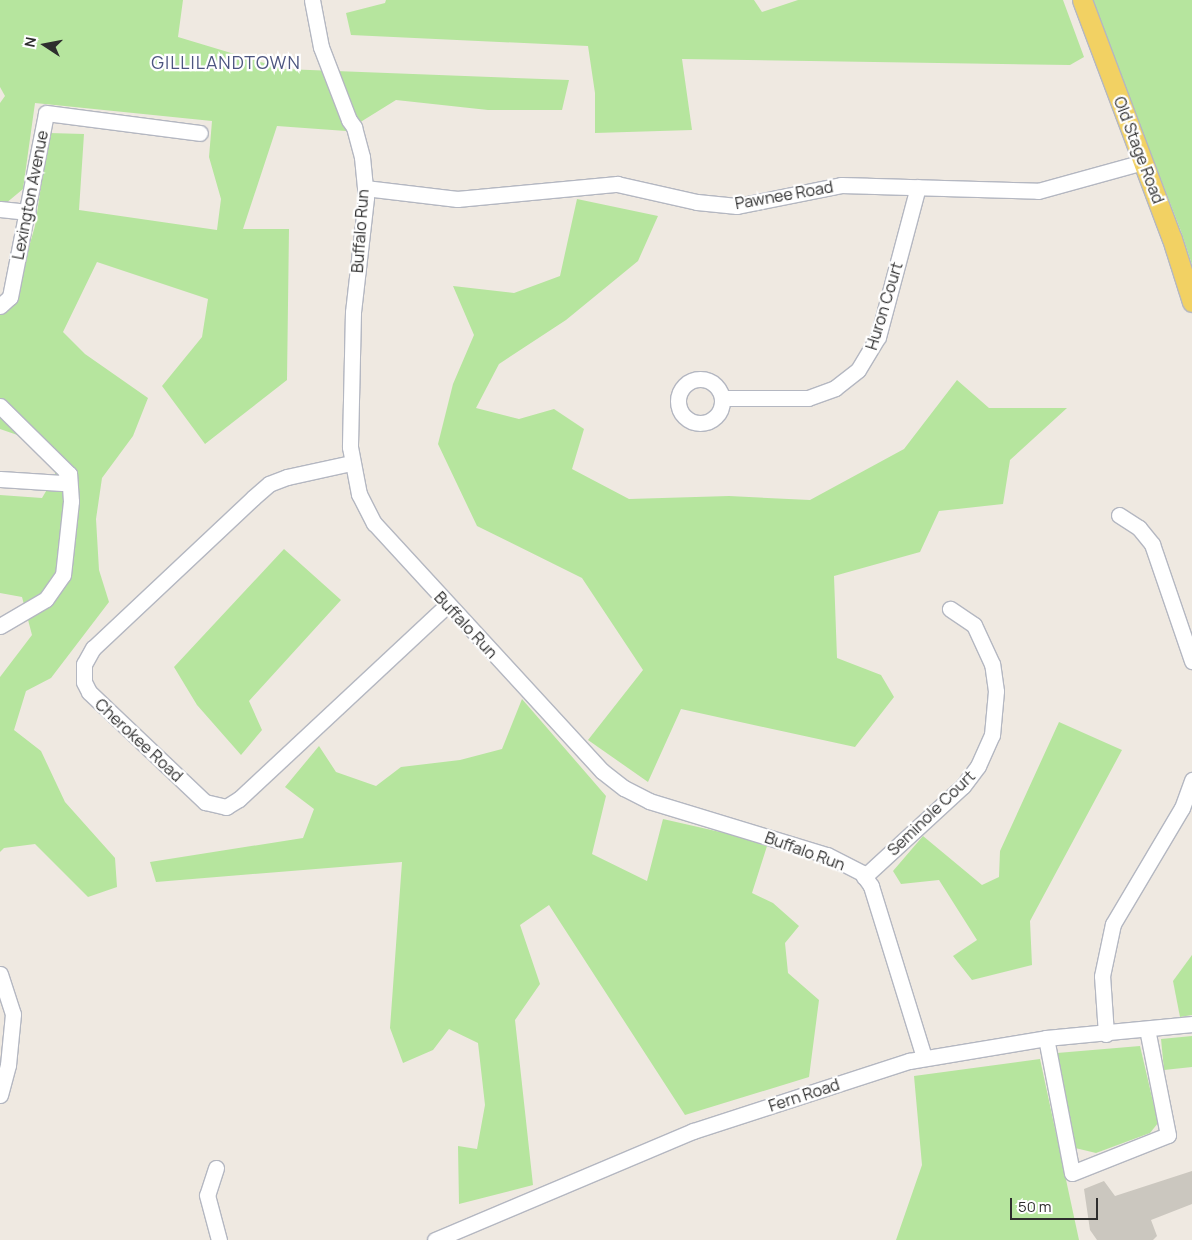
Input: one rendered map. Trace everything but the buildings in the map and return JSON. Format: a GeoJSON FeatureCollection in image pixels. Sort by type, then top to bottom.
{"type":"FeatureCollection","features":[{"type":"Feature","properties":{"kind":"main road","name":"Old Stage Road"},"geometry":{"type":"LineString","coordinates":[[1082,0],[1143,162],[1192,302]]}},
{"type":"Feature","properties":{"kind":"street","name":"Buffalo Run"},"geometry":{"type":"LineString","coordinates":[[312,0],[321,47],[358,140],[366,188],[353,312],[351,463],[359,494],[374,523],[447,605],[602,771],[624,788],[649,801],[826,855],[864,877],[871,886],[924,1057]]}},
{"type":"Feature","properties":{"kind":"street","name":"Lexington Avenue"},"geometry":{"type":"LineString","coordinates":[[0,306],[10,297],[46,113],[200,133]]}},
{"type":"Feature","properties":{"kind":"street","name":"Pawnee Road"},"geometry":{"type":"LineString","coordinates":[[366,188],[457,199],[616,184],[697,202],[737,206],[820,187],[918,187],[1038,191],[1143,162]]}},
{"type":"Feature","properties":{"kind":"street","name":"Huron Court"},"geometry":{"type":"LineString","coordinates":[[723,398],[808,398],[835,388],[858,370],[878,338],[918,187]]}},
{"type":"Feature","properties":{"kind":"street"},"geometry":{"type":"LineString","coordinates":[[0,209],[28,212]]}},
{"type":"Feature","properties":{"kind":"street"},"geometry":{"type":"LineString","coordinates":[[0,406],[69,474],[71,501],[63,575],[46,599],[0,626]]}},
{"type":"Feature","properties":{"kind":"street","name":"Cherokee Road"},"geometry":{"type":"LineString","coordinates":[[351,463],[287,477],[269,484],[93,648],[84,664],[84,682],[89,692],[205,802],[226,807],[239,799],[447,605]]}},
{"type":"Feature","properties":{"kind":"street"},"geometry":{"type":"LineString","coordinates":[[0,479],[62,483],[69,474]]}},
{"type":"Feature","properties":{"kind":"street"},"geometry":{"type":"LineString","coordinates":[[1120,515],[1139,528],[1152,544],[1192,660]]}},
{"type":"Feature","properties":{"kind":"street","name":"Seminole Court"},"geometry":{"type":"LineString","coordinates":[[864,877],[963,786],[978,766],[992,735],[996,691],[992,664],[974,625],[950,609]]}},
{"type":"Feature","properties":{"kind":"street"},"geometry":{"type":"LineString","coordinates":[[1106,1034],[1102,976],[1113,924],[1182,808],[1192,780]]}},
{"type":"Feature","properties":{"kind":"street"},"geometry":{"type":"LineString","coordinates":[[0,974],[13,1014],[8,1065],[0,1094]]}},
{"type":"Feature","properties":{"kind":"street","name":"Fern Road"},"geometry":{"type":"LineString","coordinates":[[435,1240],[693,1131],[924,1057],[1046,1038],[1106,1034],[1192,1024]]}},
{"type":"Feature","properties":{"kind":"street"},"geometry":{"type":"LineString","coordinates":[[1046,1038],[1072,1173],[1168,1135],[1147,1029]]}},
{"type":"Feature","properties":{"kind":"street"},"geometry":{"type":"LineString","coordinates":[[216,1168],[207,1195],[219,1240]]}},
{"type":"Feature","properties":{"kind":"green space"},"geometry":{"type":"Polygon","coordinates":[[[0,0],[183,0],[178,37],[284,69],[569,80],[562,110],[488,110],[396,100],[346,131],[277,126],[243,229],[289,229],[287,380],[205,444],[162,386],[202,337],[208,299],[97,262],[63,332],[85,354],[148,398],[133,436],[102,478],[96,519],[99,570],[109,602],[51,678],[26,691],[14,730],[41,751],[65,802],[115,858],[117,887],[88,897],[35,844],[4,848],[0,852],[0,677],[32,635],[22,597],[0,593],[0,495],[42,498],[55,476],[55,448],[0,429],[0,315],[12,306],[35,226],[49,133],[84,134],[79,210],[217,230],[221,199],[209,157],[212,121],[35,103],[23,189],[5,204],[0,203],[0,103],[5,96],[0,87],[0,0]]]}},
{"type":"Feature","properties":{"kind":"green space"},"geometry":{"type":"Polygon","coordinates":[[[386,0],[754,0],[762,12],[798,0],[1063,0],[1084,57],[1070,65],[682,59],[692,130],[595,133],[595,93],[588,46],[351,35],[346,13],[385,3],[386,0]]]}},
{"type":"Feature","properties":{"kind":"green space"},"geometry":{"type":"Polygon","coordinates":[[[1092,0],[1192,0],[1192,265],[1182,234],[1092,0]]]}},
{"type":"Feature","properties":{"kind":"green space"},"geometry":{"type":"Polygon","coordinates":[[[577,199],[658,216],[638,261],[566,320],[499,364],[476,408],[519,419],[554,409],[584,429],[572,469],[629,499],[729,496],[810,500],[904,449],[957,380],[989,408],[1067,408],[1010,460],[1003,504],[939,511],[920,552],[834,576],[837,658],[881,675],[894,697],[855,747],[681,709],[648,782],[588,740],[643,670],[582,578],[477,526],[438,444],[453,384],[474,335],[453,286],[514,293],[560,276],[577,199]]]}},
{"type":"Feature","properties":{"kind":"green space"},"geometry":{"type":"Polygon","coordinates":[[[284,549],[341,600],[249,701],[262,730],[241,755],[197,705],[174,667],[284,549]]]}},
{"type":"Feature","properties":{"kind":"green space"},"geometry":{"type":"Polygon","coordinates":[[[522,699],[606,796],[592,854],[647,881],[663,819],[768,843],[752,893],[773,903],[799,926],[785,943],[788,973],[819,1000],[809,1077],[685,1115],[549,905],[520,925],[540,984],[515,1020],[533,1185],[459,1204],[458,1146],[477,1149],[485,1105],[478,1043],[449,1029],[433,1050],[403,1063],[390,1028],[402,862],[156,882],[150,862],[303,838],[314,809],[285,787],[319,746],[336,772],[376,786],[401,767],[460,760],[502,749],[522,699]]]}},
{"type":"Feature","properties":{"kind":"green space"},"geometry":{"type":"Polygon","coordinates":[[[1059,722],[1122,750],[1030,921],[1032,965],[972,980],[953,956],[977,940],[939,880],[901,884],[893,871],[923,836],[982,885],[999,877],[1000,851],[1059,722]]]}},
{"type":"Feature","properties":{"kind":"green space"},"geometry":{"type":"Polygon","coordinates":[[[1192,955],[1192,1015],[1180,1017],[1173,981],[1192,955]]]}},
{"type":"Feature","properties":{"kind":"green space"},"geometry":{"type":"Polygon","coordinates":[[[1192,1036],[1192,1067],[1164,1070],[1161,1039],[1192,1036]]]}},
{"type":"Feature","properties":{"kind":"green space"},"geometry":{"type":"Polygon","coordinates":[[[1140,1046],[1158,1123],[1150,1133],[1096,1153],[1071,1147],[1057,1053],[1140,1046]]]}},
{"type":"Feature","properties":{"kind":"green space"},"geometry":{"type":"Polygon","coordinates":[[[1040,1059],[1079,1240],[896,1240],[922,1165],[914,1076],[1040,1059]]]}},
{"type":"Feature","properties":{"kind":"district","name":"GILLILANDTOWN"},"geometry":{"type":"Point","coordinates":[226,62]}}]}
